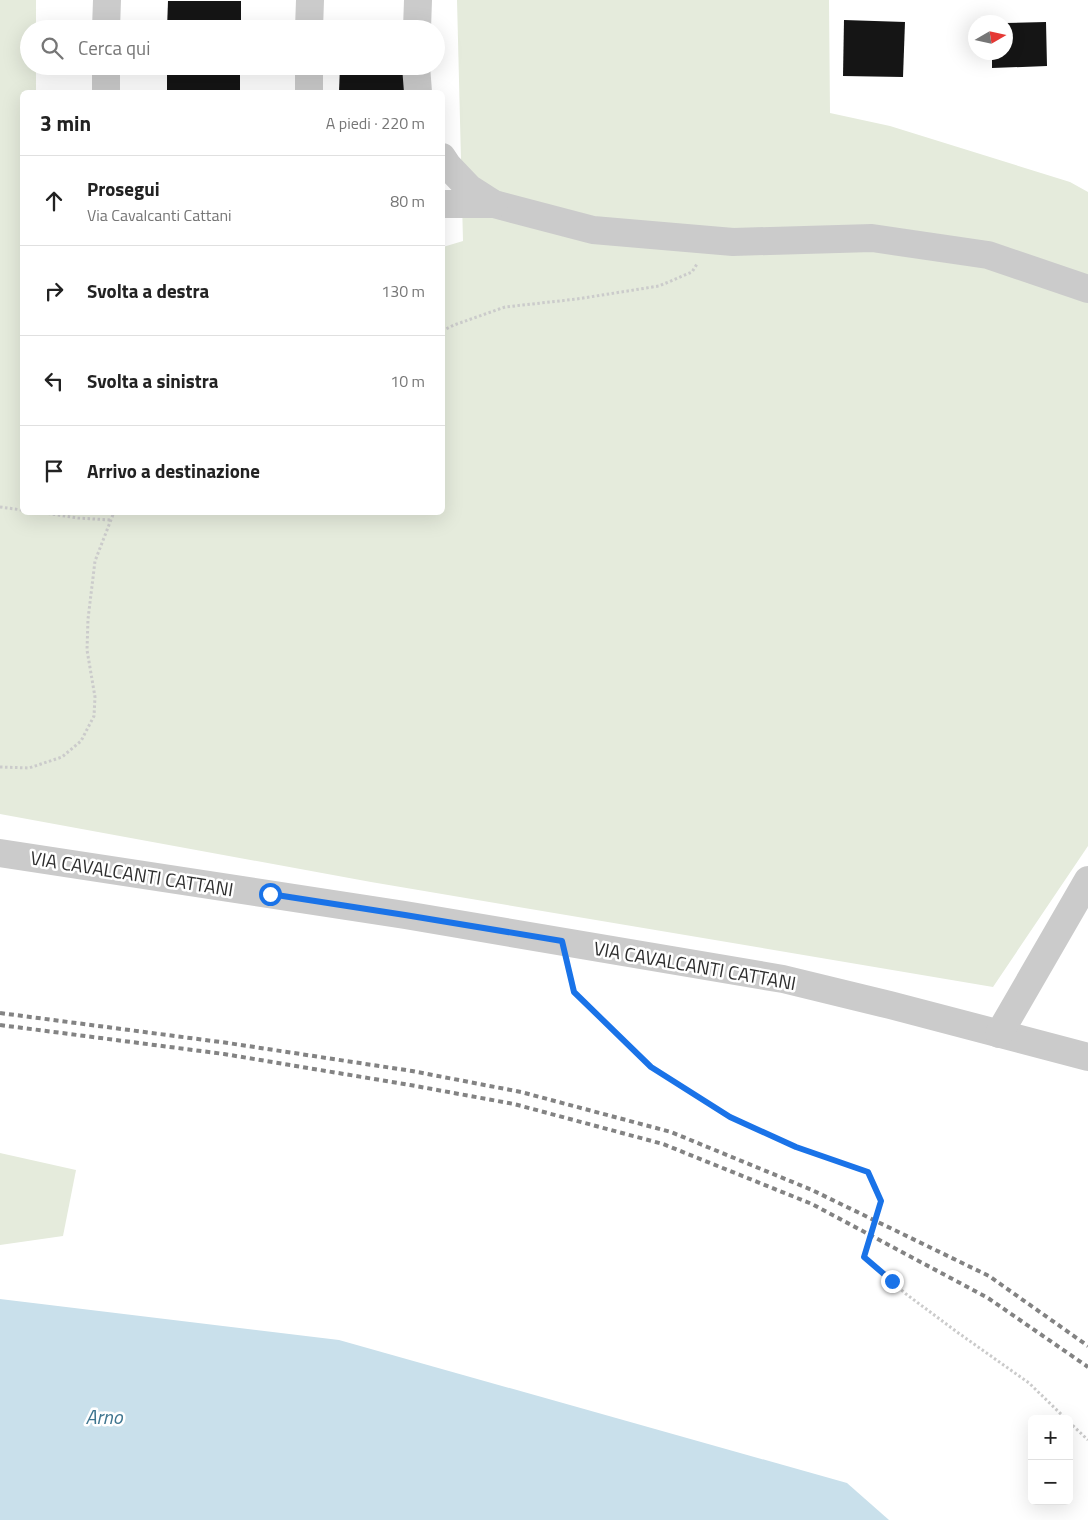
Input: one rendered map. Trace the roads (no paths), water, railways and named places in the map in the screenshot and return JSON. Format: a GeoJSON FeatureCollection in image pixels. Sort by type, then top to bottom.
{"type":"FeatureCollection","features":[{"type":"Feature","properties":{"kind":"street"},"geometry":{"type":"LineString","coordinates":[[106,20],[107,0]]}},
{"type":"Feature","properties":{"kind":"street"},"geometry":{"type":"LineString","coordinates":[[310,0],[310,20]]}},
{"type":"Feature","properties":{"kind":"street"},"geometry":{"type":"LineString","coordinates":[[417,20],[418,0]]}},
{"type":"Feature","properties":{"kind":"street"},"geometry":{"type":"LineString","coordinates":[[106,75],[106,90]]}},
{"type":"Feature","properties":{"kind":"street"},"geometry":{"type":"LineString","coordinates":[[309,75],[309,90]]}},
{"type":"Feature","properties":{"kind":"street"},"geometry":{"type":"LineString","coordinates":[[417,75],[418,90]]}},
{"type":"Feature","properties":{"kind":"street"},"geometry":{"type":"LineString","coordinates":[[445,162],[469,188],[494,204]]}},
{"type":"Feature","properties":{"kind":"street"},"geometry":{"type":"LineString","coordinates":[[445,204],[494,204],[593,230],[733,242],[872,238],[988,255],[1088,289]]}},
{"type":"Feature","properties":{"kind":"street","name":"VIA CAVALCANTI CATTANI"},"geometry":{"type":"LineString","coordinates":[[0,853],[405,915],[783,979],[1088,1057]]}},
{"type":"Feature","properties":{"kind":"street"},"geometry":{"type":"LineString","coordinates":[[999,1034],[1088,880]]}},
{"type":"Feature","properties":{"kind":"water","name":"Arno"},"geometry":{"type":"Polygon","coordinates":[[[0,1299],[339,1340],[847,1483],[889,1520],[0,1520],[0,1299]]]}},
{"type":"Feature","properties":{"kind":"railway"},"geometry":{"type":"LineString","coordinates":[[0,1013],[228,1043],[412,1071],[521,1092],[671,1132],[812,1190],[989,1276],[1088,1346]]}},
{"type":"Feature","properties":{"kind":"railway"},"geometry":{"type":"LineString","coordinates":[[0,1025],[224,1054],[410,1085],[514,1104],[663,1144],[812,1204],[988,1298],[1088,1367]]}}]}
